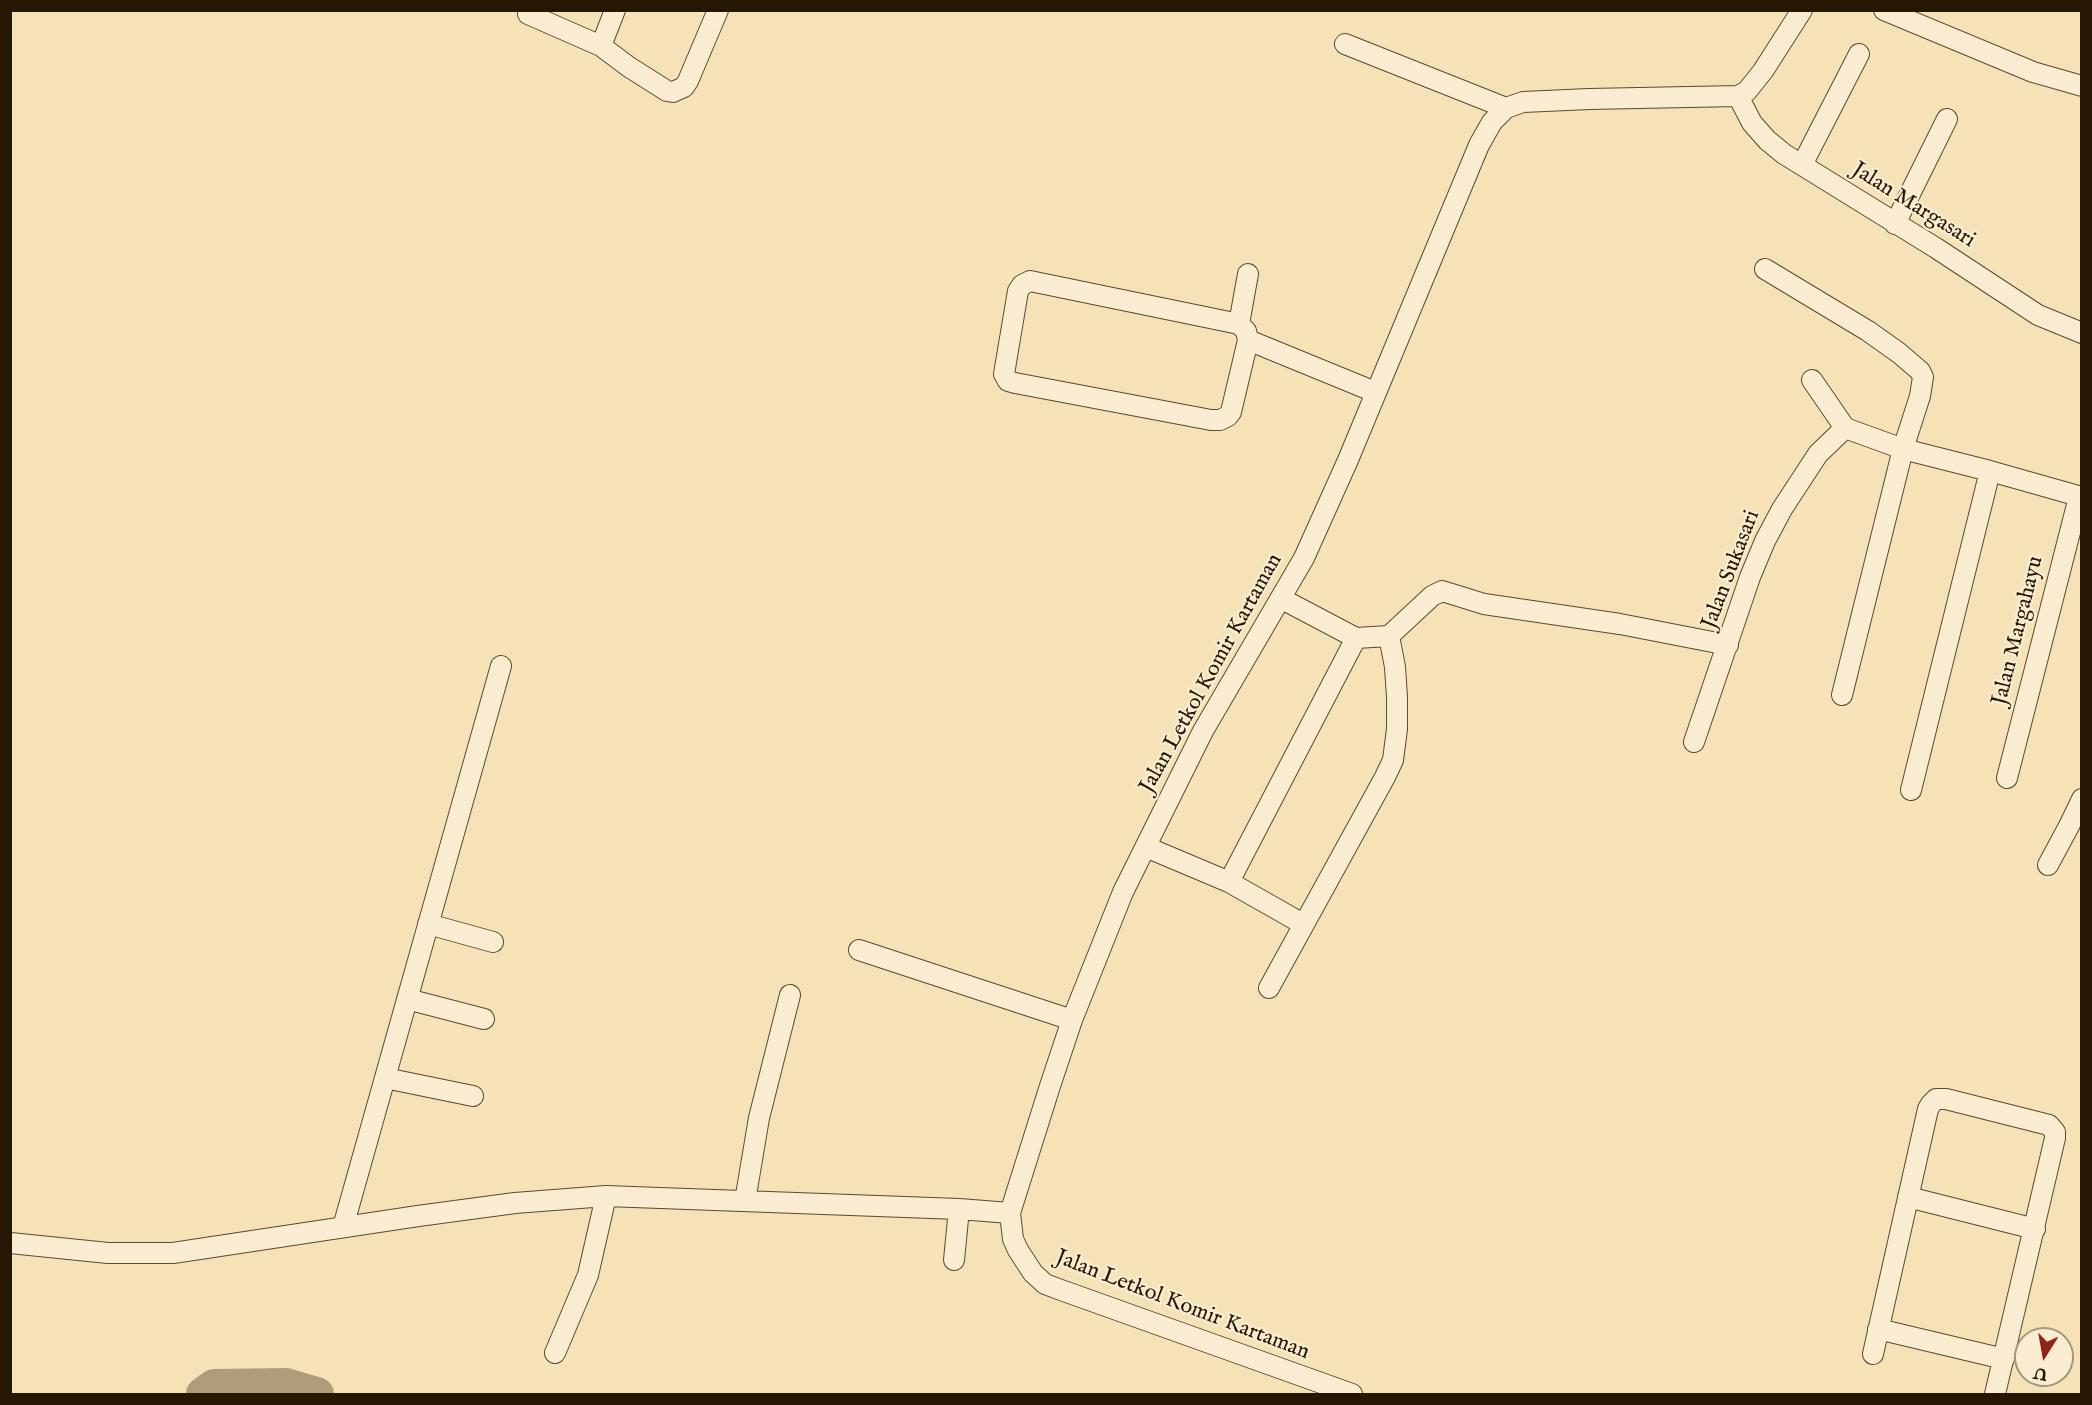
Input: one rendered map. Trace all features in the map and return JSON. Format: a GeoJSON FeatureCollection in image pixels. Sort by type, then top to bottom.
{"type":"FeatureCollection","features":[{"type":"Feature","properties":{"kind":"street"},"geometry":{"type":"LineString","coordinates":[[602,45],[615,10]]}},
{"type":"Feature","properties":{"kind":"street"},"geometry":{"type":"LineString","coordinates":[[528,14],[602,45],[629,67],[667,91],[676,92],[688,81],[718,10]]}},
{"type":"Feature","properties":{"kind":"street"},"geometry":{"type":"LineString","coordinates":[[1345,44],[1506,108],[1523,102],[1541,100],[1738,96],[1747,91],[1763,71],[1802,10]]}},
{"type":"Feature","properties":{"kind":"street"},"geometry":{"type":"LineString","coordinates":[[1884,10],[2033,72],[2082,86]]}},
{"type":"Feature","properties":{"kind":"street"},"geometry":{"type":"LineString","coordinates":[[1802,165],[1859,54]]}},
{"type":"Feature","properties":{"kind":"street","name":"Jalan Margasari"},"geometry":{"type":"LineString","coordinates":[[1738,96],[1752,123],[1767,140],[1802,165],[2038,315],[2082,333]]}},
{"type":"Feature","properties":{"kind":"street","name":"Jalan Letkol Komir Kartaman"},"geometry":{"type":"LineString","coordinates":[[1352,1395],[1046,1284],[1033,1273],[1018,1250],[1013,1239],[1010,1213],[1072,1020],[1123,892],[1203,731],[1282,599],[1319,526],[1479,145],[1492,122],[1506,108]]}},
{"type":"Feature","properties":{"kind":"street"},"geometry":{"type":"LineString","coordinates":[[1895,224],[1947,119]]}},
{"type":"Feature","properties":{"kind":"street"},"geometry":{"type":"LineString","coordinates":[[1766,269],[1868,331],[1899,353],[1920,371],[1923,382],[1903,449],[1842,695]]}},
{"type":"Feature","properties":{"kind":"street"},"geometry":{"type":"LineString","coordinates":[[1248,274],[1243,332],[1231,412],[1220,420],[1015,383],[1008,381],[1004,374],[1018,291],[1027,282],[1043,282],[1243,332],[1375,392]]}},
{"type":"Feature","properties":{"kind":"street"},"geometry":{"type":"LineString","coordinates":[[1812,380],[1845,428],[1903,449],[2080,497]]}},
{"type":"Feature","properties":{"kind":"street","name":"Jalan Sukasari"},"geometry":{"type":"LineString","coordinates":[[1694,742],[1750,577],[1765,541],[1782,509],[1818,454],[1845,428]]}},
{"type":"Feature","properties":{"kind":"street"},"geometry":{"type":"LineString","coordinates":[[1911,790],[1990,471]]}},
{"type":"Feature","properties":{"kind":"street","name":"Jalan Margahayu"},"geometry":{"type":"LineString","coordinates":[[2007,778],[2080,497]]}},
{"type":"Feature","properties":{"kind":"street"},"geometry":{"type":"LineString","coordinates":[[1282,599],[1356,638],[1389,636],[1432,596],[1442,591],[1484,604],[1620,624],[1728,645]]}},
{"type":"Feature","properties":{"kind":"street"},"geometry":{"type":"LineString","coordinates":[[1269,988],[1393,760],[1397,729],[1397,697],[1389,636]]}},
{"type":"Feature","properties":{"kind":"street"},"geometry":{"type":"LineString","coordinates":[[1229,882],[1356,638]]}},
{"type":"Feature","properties":{"kind":"street"},"geometry":{"type":"LineString","coordinates":[[343,1227],[501,666]]}},
{"type":"Feature","properties":{"kind":"street"},"geometry":{"type":"LineString","coordinates":[[2048,865],[2082,799]]}},
{"type":"Feature","properties":{"kind":"street"},"geometry":{"type":"LineString","coordinates":[[1146,847],[1229,882],[1303,924]]}},
{"type":"Feature","properties":{"kind":"street"},"geometry":{"type":"LineString","coordinates":[[428,924],[493,942]]}},
{"type":"Feature","properties":{"kind":"street"},"geometry":{"type":"LineString","coordinates":[[859,950],[1072,1020]]}},
{"type":"Feature","properties":{"kind":"street"},"geometry":{"type":"LineString","coordinates":[[745,1201],[759,1118],[790,995]]}},
{"type":"Feature","properties":{"kind":"street"},"geometry":{"type":"LineString","coordinates":[[407,999],[484,1019]]}},
{"type":"Feature","properties":{"kind":"street"},"geometry":{"type":"LineString","coordinates":[[385,1078],[473,1096]]}},
{"type":"Feature","properties":{"kind":"street"},"geometry":{"type":"LineString","coordinates":[[1873,1354],[1928,1109],[1934,1100],[1948,1100],[2049,1125],[2054,1131],[2055,1138],[1995,1395]]}},
{"type":"Feature","properties":{"kind":"street"},"geometry":{"type":"LineString","coordinates":[[555,1353],[588,1275],[606,1196]]}},
{"type":"Feature","properties":{"kind":"street"},"geometry":{"type":"LineString","coordinates":[[10,1243],[108,1253],[173,1253],[515,1203],[606,1196],[959,1209],[1010,1213]]}},
{"type":"Feature","properties":{"kind":"street"},"geometry":{"type":"LineString","coordinates":[[1908,1197],[2035,1229]]}},
{"type":"Feature","properties":{"kind":"street"},"geometry":{"type":"LineString","coordinates":[[954,1260],[959,1209]]}},
{"type":"Feature","properties":{"kind":"street"},"geometry":{"type":"LineString","coordinates":[[1878,1329],[2004,1359]]}},
{"type":"Feature","properties":{"kind":"waterway"},"geometry":{"type":"LineString","coordinates":[[203,1394],[214,1386],[286,1385],[317,1394]]}}]}
